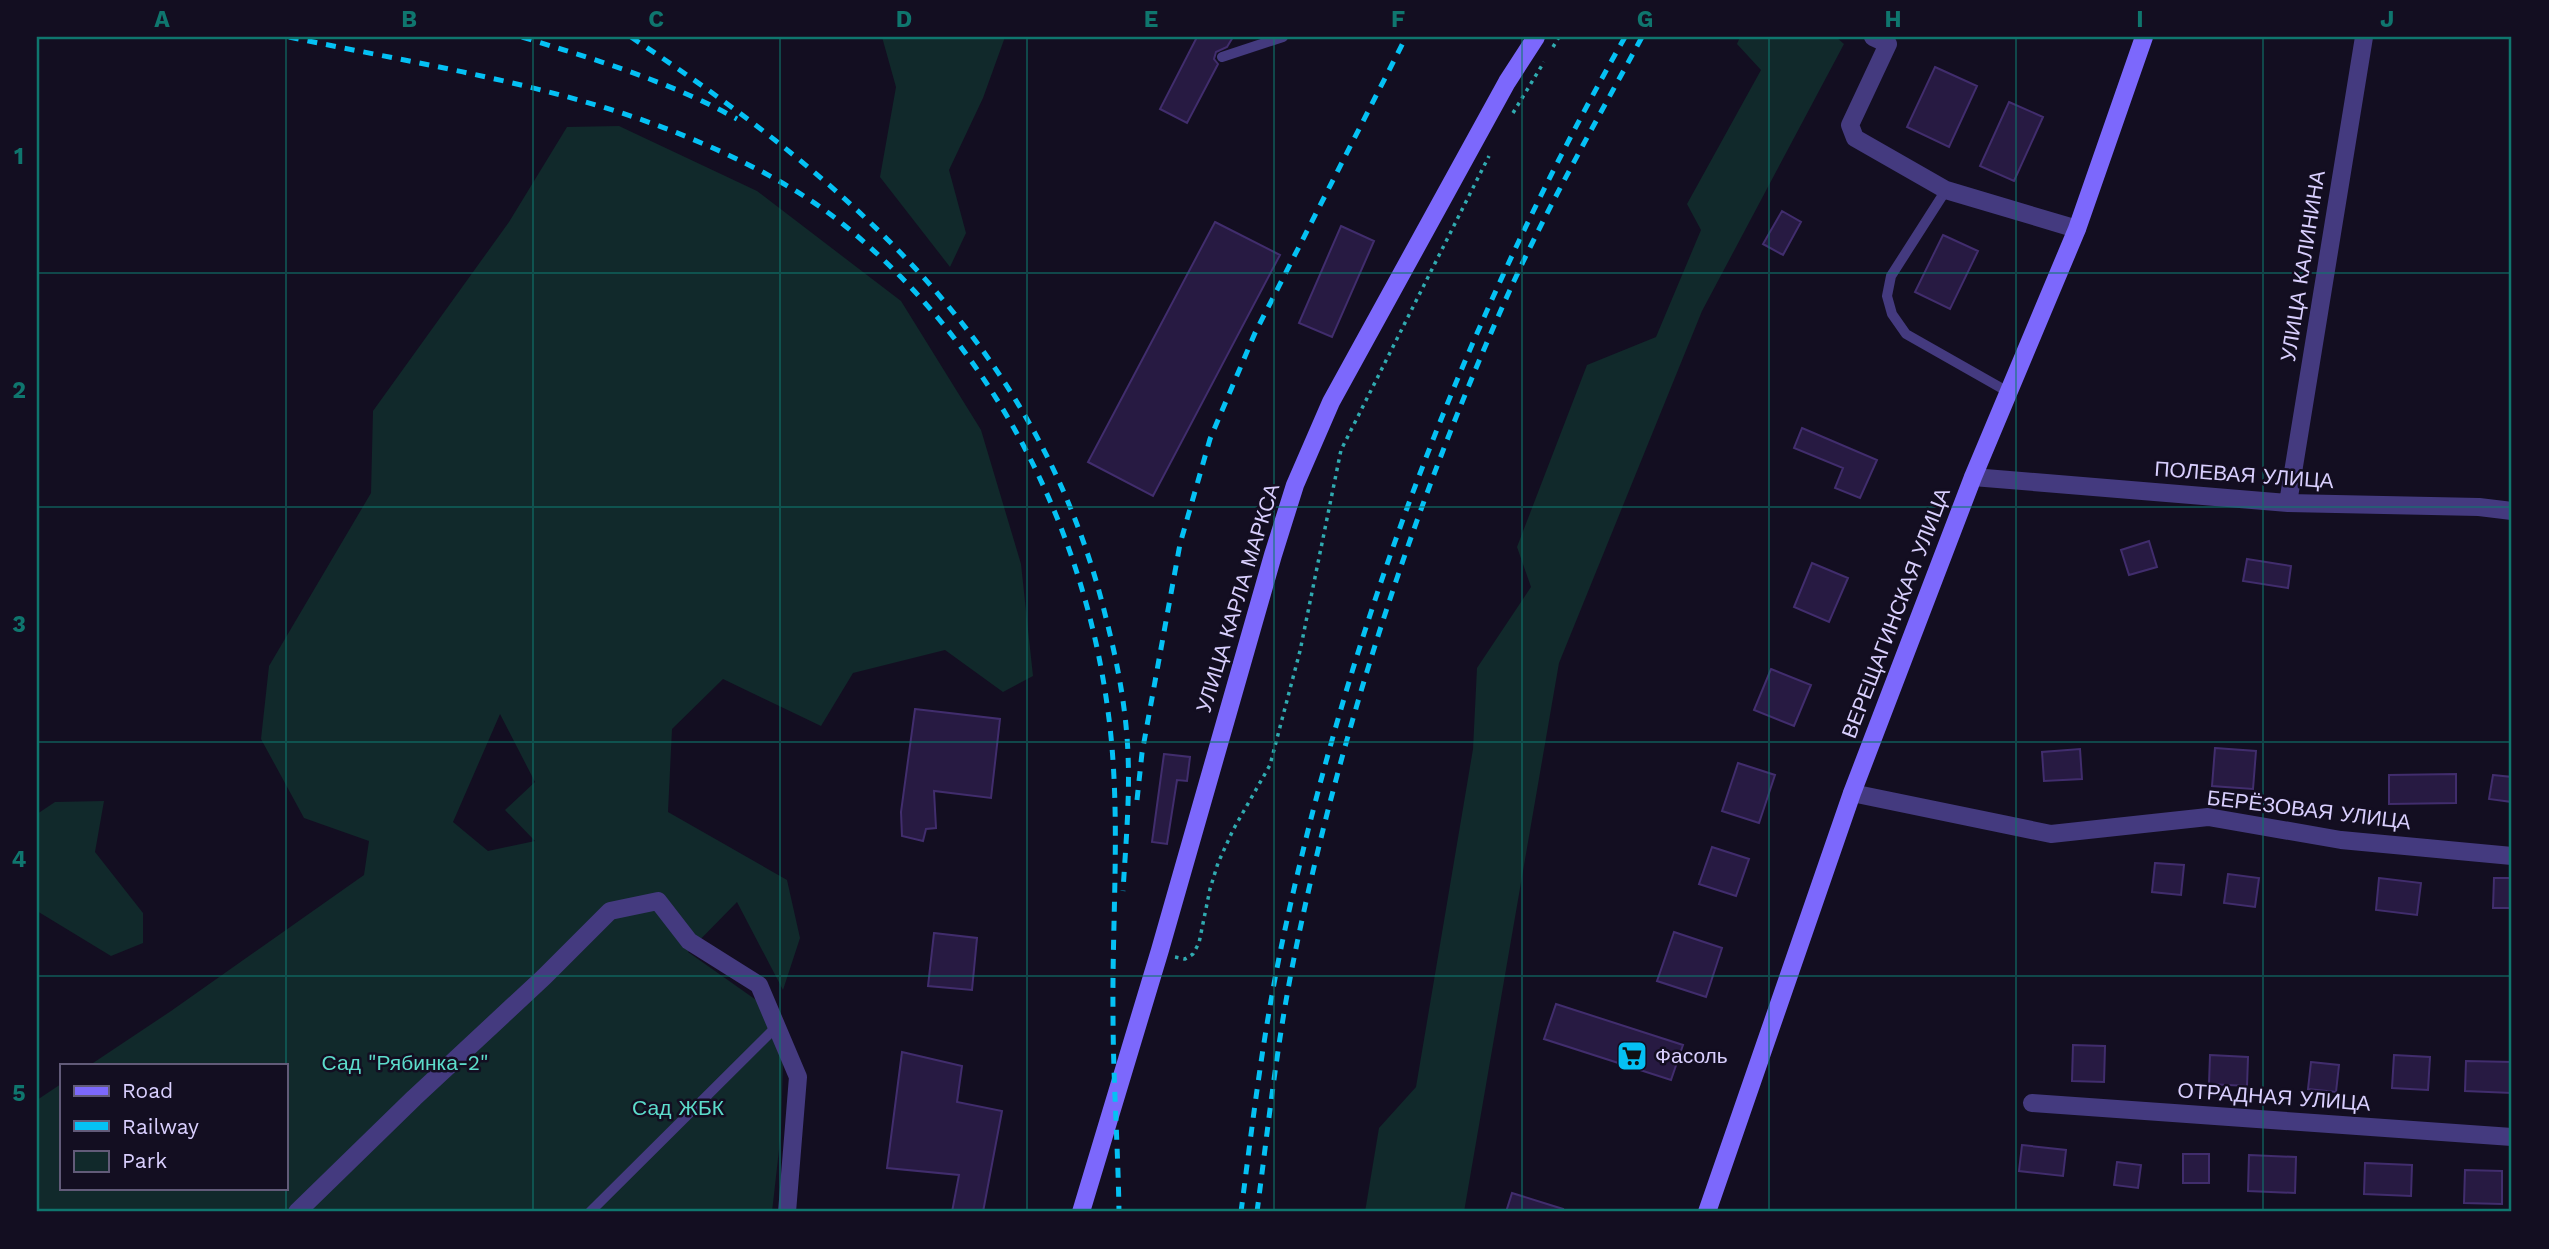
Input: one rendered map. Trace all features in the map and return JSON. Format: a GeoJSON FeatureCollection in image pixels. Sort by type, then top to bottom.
{"type":"FeatureCollection","features":[{"type":"Feature","properties":{"kind":"main road","name":"УЛИЦА КАРЛА МАРКСА"},"geometry":{"type":"LineString","coordinates":[[1081,1212],[1160,950],[1285,515],[1310,447],[1357,354],[1507,82],[1536,37]]}},
{"type":"Feature","properties":{"kind":"main road","name":"ВЕРЕЩАГИНСКАЯ УЛИЦА"},"geometry":{"type":"LineString","coordinates":[[1707,1212],[1852,793],[1973,477],[2077,229],[2144,37]]}},
{"type":"Feature","properties":{"kind":"street"},"geometry":{"type":"LineString","coordinates":[[1873,37],[1888,44],[1850,125],[1854,138],[1946,190],[2077,229]]}},
{"type":"Feature","properties":{"kind":"street","name":"УЛИЦА КАЛИНИНА"},"geometry":{"type":"LineString","coordinates":[[2288,503],[2364,37]]}},
{"type":"Feature","properties":{"kind":"street","name":"ПОЛЕВАЯ УЛИЦА"},"geometry":{"type":"LineString","coordinates":[[1973,477],[2288,503],[2479,507],[2512,511]]}},
{"type":"Feature","properties":{"kind":"street","name":"БЕРЁЗОВАЯ УЛИЦА"},"geometry":{"type":"LineString","coordinates":[[1852,793],[2051,834],[2208,817],[2341,840],[2512,856]]}},
{"type":"Feature","properties":{"kind":"street"},"geometry":{"type":"LineString","coordinates":[[297,1212],[610,911],[658,901],[689,941],[759,985],[798,1077],[787,1212]]}},
{"type":"Feature","properties":{"kind":"street","name":"ОТРАДНАЯ УЛИЦА"},"geometry":{"type":"LineString","coordinates":[[2032,1103],[2512,1137]]}},
{"type":"Feature","properties":{"kind":"lane"},"geometry":{"type":"LineString","coordinates":[[1222,57],[1283,37]]}},
{"type":"Feature","properties":{"kind":"lane"},"geometry":{"type":"LineString","coordinates":[[1946,190],[1891,276],[1887,296],[1892,314],[1906,334],[2010,393]]}},
{"type":"Feature","properties":{"kind":"lane"},"geometry":{"type":"LineString","coordinates":[[590,1212],[771,1032]]}},
{"type":"Feature","properties":{"kind":"path"},"geometry":{"type":"LineString","coordinates":[[1552,49],[1559,37]]}},
{"type":"Feature","properties":{"kind":"path"},"geometry":{"type":"LineString","coordinates":[[1509,120],[1545,61]]}},
{"type":"Feature","properties":{"kind":"path"},"geometry":{"type":"LineString","coordinates":[[1160,950],[1173,957],[1185,959],[1193,954],[1199,943],[1218,863],[1233,830],[1270,765],[1300,651],[1341,450],[1489,156]]}},
{"type":"Feature","properties":{"kind":"green space"},"geometry":{"type":"Polygon","coordinates":[[[882,37],[1005,37],[983,98],[949,170],[966,233],[950,267],[880,177],[896,87],[882,37]]]}},
{"type":"Feature","properties":{"kind":"green space"},"geometry":{"type":"Polygon","coordinates":[[[1740,37],[1836,37],[1844,44],[1702,311],[1559,663],[1464,1212],[1365,1212],[1379,1128],[1416,1087],[1473,749],[1477,668],[1531,587],[1517,547],[1587,365],[1656,337],[1701,230],[1687,204],[1761,70],[1737,44],[1740,37]]]}},
{"type":"Feature","properties":{"kind":"green space"},"geometry":{"type":"Polygon","coordinates":[[[619,126],[757,191],[901,301],[981,430],[1021,564],[1033,676],[1003,692],[945,650],[853,673],[821,726],[723,679],[672,729],[668,812],[787,880],[800,938],[783,990],[737,902],[688,952],[759,1002],[783,1062],[781,1132],[772,1212],[37,1212],[37,1100],[60,1085],[60,1190],[287,1190],[287,1064],[92,1064],[364,875],[369,841],[304,818],[261,739],[269,666],[371,493],[373,411],[509,222],[567,127],[619,126]],[[500,714],[453,822],[488,851],[535,841],[505,810],[535,782],[500,714]]]}},
{"type":"Feature","properties":{"kind":"green space"},"geometry":{"type":"Polygon","coordinates":[[[104,801],[95,852],[143,913],[143,943],[111,956],[37,911],[37,814],[55,802],[104,801]]]}},
{"type":"Feature","properties":{"kind":"building"},"geometry":{"type":"Polygon","coordinates":[[[1197,37],[1233,37],[1227,47],[1216,52],[1214,59],[1218,64],[1187,123],[1160,109],[1197,37]]]}},
{"type":"Feature","properties":{"kind":"building"},"geometry":{"type":"Polygon","coordinates":[[[1935,67],[1977,86],[1949,147],[1907,127],[1935,67]]]}},
{"type":"Feature","properties":{"kind":"building"},"geometry":{"type":"Polygon","coordinates":[[[2009,102],[2043,117],[2014,181],[1980,166],[2009,102]]]}},
{"type":"Feature","properties":{"kind":"building"},"geometry":{"type":"Polygon","coordinates":[[[1782,211],[1801,222],[1783,255],[1763,244],[1782,211]]]}},
{"type":"Feature","properties":{"kind":"building"},"geometry":{"type":"Polygon","coordinates":[[[1215,222],[1280,255],[1153,496],[1088,462],[1215,222]]]}},
{"type":"Feature","properties":{"kind":"building"},"geometry":{"type":"Polygon","coordinates":[[[1341,226],[1374,241],[1332,337],[1299,323],[1341,226]]]}},
{"type":"Feature","properties":{"kind":"building"},"geometry":{"type":"Polygon","coordinates":[[[1943,235],[1978,251],[1950,309],[1915,292],[1943,235]]]}},
{"type":"Feature","properties":{"kind":"building"},"geometry":{"type":"Polygon","coordinates":[[[1802,428],[1877,460],[1860,498],[1835,488],[1843,468],[1794,448],[1802,428]]]}},
{"type":"Feature","properties":{"kind":"building"},"geometry":{"type":"Polygon","coordinates":[[[2149,541],[2157,567],[2129,575],[2121,550],[2149,541]]]}},
{"type":"Feature","properties":{"kind":"building"},"geometry":{"type":"Polygon","coordinates":[[[2247,559],[2291,566],[2288,588],[2243,581],[2247,559]]]}},
{"type":"Feature","properties":{"kind":"building"},"geometry":{"type":"Polygon","coordinates":[[[1812,563],[1848,578],[1829,622],[1794,607],[1812,563]]]}},
{"type":"Feature","properties":{"kind":"building"},"geometry":{"type":"Polygon","coordinates":[[[1771,669],[1811,685],[1794,726],[1754,710],[1771,669]]]}},
{"type":"Feature","properties":{"kind":"building"},"geometry":{"type":"Polygon","coordinates":[[[915,709],[1000,719],[991,798],[934,791],[936,828],[926,829],[923,841],[902,836],[901,812],[915,709]]]}},
{"type":"Feature","properties":{"kind":"building"},"geometry":{"type":"Polygon","coordinates":[[[2215,748],[2256,751],[2253,789],[2212,786],[2215,748]]]}},
{"type":"Feature","properties":{"kind":"building"},"geometry":{"type":"Polygon","coordinates":[[[2080,749],[2082,779],[2044,781],[2042,752],[2080,749]]]}},
{"type":"Feature","properties":{"kind":"building"},"geometry":{"type":"Polygon","coordinates":[[[1164,754],[1190,757],[1187,781],[1177,780],[1167,844],[1152,842],[1164,754]]]}},
{"type":"Feature","properties":{"kind":"building"},"geometry":{"type":"Polygon","coordinates":[[[1738,763],[1775,775],[1759,823],[1722,811],[1738,763]]]}},
{"type":"Feature","properties":{"kind":"building"},"geometry":{"type":"Polygon","coordinates":[[[2456,774],[2456,803],[2389,804],[2389,775],[2456,774]]]}},
{"type":"Feature","properties":{"kind":"building"},"geometry":{"type":"Polygon","coordinates":[[[2493,775],[2512,777],[2512,802],[2489,799],[2493,775]]]}},
{"type":"Feature","properties":{"kind":"building"},"geometry":{"type":"Polygon","coordinates":[[[1712,847],[1749,859],[1736,896],[1699,884],[1712,847]]]}},
{"type":"Feature","properties":{"kind":"building"},"geometry":{"type":"Polygon","coordinates":[[[2155,863],[2184,865],[2181,895],[2152,892],[2155,863]]]}},
{"type":"Feature","properties":{"kind":"building"},"geometry":{"type":"Polygon","coordinates":[[[2228,874],[2259,878],[2255,907],[2224,903],[2228,874]]]}},
{"type":"Feature","properties":{"kind":"building"},"geometry":{"type":"Polygon","coordinates":[[[2379,878],[2421,883],[2417,915],[2376,910],[2379,878]]]}},
{"type":"Feature","properties":{"kind":"building"},"geometry":{"type":"Polygon","coordinates":[[[2494,878],[2512,878],[2512,908],[2493,908],[2494,878]]]}},
{"type":"Feature","properties":{"kind":"building"},"geometry":{"type":"Polygon","coordinates":[[[1674,932],[1722,948],[1706,997],[1657,981],[1674,932]]]}},
{"type":"Feature","properties":{"kind":"building"},"geometry":{"type":"Polygon","coordinates":[[[934,933],[977,938],[972,990],[928,986],[934,933]]]}},
{"type":"Feature","properties":{"kind":"building"},"geometry":{"type":"Polygon","coordinates":[[[1556,1004],[1683,1045],[1671,1080],[1544,1039],[1556,1004]]]}},
{"type":"Feature","properties":{"kind":"building"},"geometry":{"type":"Polygon","coordinates":[[[2073,1045],[2105,1046],[2104,1082],[2072,1081],[2073,1045]]]}},
{"type":"Feature","properties":{"kind":"building"},"geometry":{"type":"Polygon","coordinates":[[[902,1052],[962,1066],[957,1102],[1002,1111],[983,1212],[952,1212],[959,1175],[887,1168],[902,1052]]]}},
{"type":"Feature","properties":{"kind":"building"},"geometry":{"type":"Polygon","coordinates":[[[2210,1055],[2248,1057],[2247,1086],[2209,1084],[2210,1055]]]}},
{"type":"Feature","properties":{"kind":"building"},"geometry":{"type":"Polygon","coordinates":[[[2394,1055],[2430,1057],[2428,1090],[2392,1088],[2394,1055]]]}},
{"type":"Feature","properties":{"kind":"building"},"geometry":{"type":"Polygon","coordinates":[[[2466,1061],[2512,1062],[2512,1093],[2465,1091],[2466,1061]]]}},
{"type":"Feature","properties":{"kind":"building"},"geometry":{"type":"Polygon","coordinates":[[[2311,1062],[2339,1065],[2336,1092],[2308,1089],[2311,1062]]]}},
{"type":"Feature","properties":{"kind":"building"},"geometry":{"type":"Polygon","coordinates":[[[2022,1145],[2066,1150],[2063,1176],[2019,1171],[2022,1145]]]}},
{"type":"Feature","properties":{"kind":"building"},"geometry":{"type":"Polygon","coordinates":[[[2183,1154],[2209,1154],[2209,1183],[2183,1183],[2183,1154]]]}},
{"type":"Feature","properties":{"kind":"building"},"geometry":{"type":"Polygon","coordinates":[[[2249,1155],[2296,1157],[2295,1193],[2248,1191],[2249,1155]]]}},
{"type":"Feature","properties":{"kind":"building"},"geometry":{"type":"Polygon","coordinates":[[[2117,1162],[2141,1165],[2138,1188],[2114,1185],[2117,1162]]]}},
{"type":"Feature","properties":{"kind":"building"},"geometry":{"type":"Polygon","coordinates":[[[2365,1163],[2412,1165],[2411,1196],[2364,1194],[2365,1163]]]}},
{"type":"Feature","properties":{"kind":"building"},"geometry":{"type":"Polygon","coordinates":[[[2465,1170],[2502,1171],[2502,1204],[2464,1203],[2465,1170]]]}},
{"type":"Feature","properties":{"kind":"building"},"geometry":{"type":"Polygon","coordinates":[[[1512,1193],[1563,1209],[1562,1212],[1506,1212],[1512,1193]]]}},
{"type":"Feature","properties":{"kind":"railway"},"geometry":{"type":"LineString","coordinates":[[289,37],[494,79],[595,105],[692,139],[752,166],[827,212],[896,272],[943,324],[984,380],[1020,439],[1051,502],[1075,568],[1094,635],[1107,704],[1112,742],[1115,819],[1113,1037],[1119,1212]]}},
{"type":"Feature","properties":{"kind":"railway"},"geometry":{"type":"LineString","coordinates":[[522,37],[659,82],[737,119]]}},
{"type":"Feature","properties":{"kind":"railway"},"geometry":{"type":"LineString","coordinates":[[631,37],[790,152],[862,215],[927,282],[986,355],[1036,434],[1076,522],[1106,618],[1119,677],[1128,756],[1128,814],[1123,891]]}},
{"type":"Feature","properties":{"kind":"railway"},"geometry":{"type":"LineString","coordinates":[[1137,800],[1142,753],[1180,544],[1210,439],[1255,333],[1406,37]]}},
{"type":"Feature","properties":{"kind":"railway"},"geometry":{"type":"LineString","coordinates":[[1241,1212],[1265,1038],[1284,934],[1311,817],[1343,701],[1380,586],[1420,472],[1465,360],[1514,250],[1625,37]]}},
{"type":"Feature","properties":{"kind":"railway"},"geometry":{"type":"LineString","coordinates":[[1257,1212],[1278,1053],[1294,958],[1334,786],[1385,614],[1446,444],[1514,281],[1560,188],[1642,37]]}},
{"type":"Feature","properties":{"kind":"place","name":"Фасоль"},"geometry":{"type":"Point","coordinates":[1632,1056]}},
{"type":"Feature","properties":{"kind":"park label","name":"Сад \"Рябинка-2\""},"geometry":{"type":"Point","coordinates":[405,1063]}},
{"type":"Feature","properties":{"kind":"park label","name":"Сад ЖБК"},"geometry":{"type":"Point","coordinates":[678,1108]}}]}
